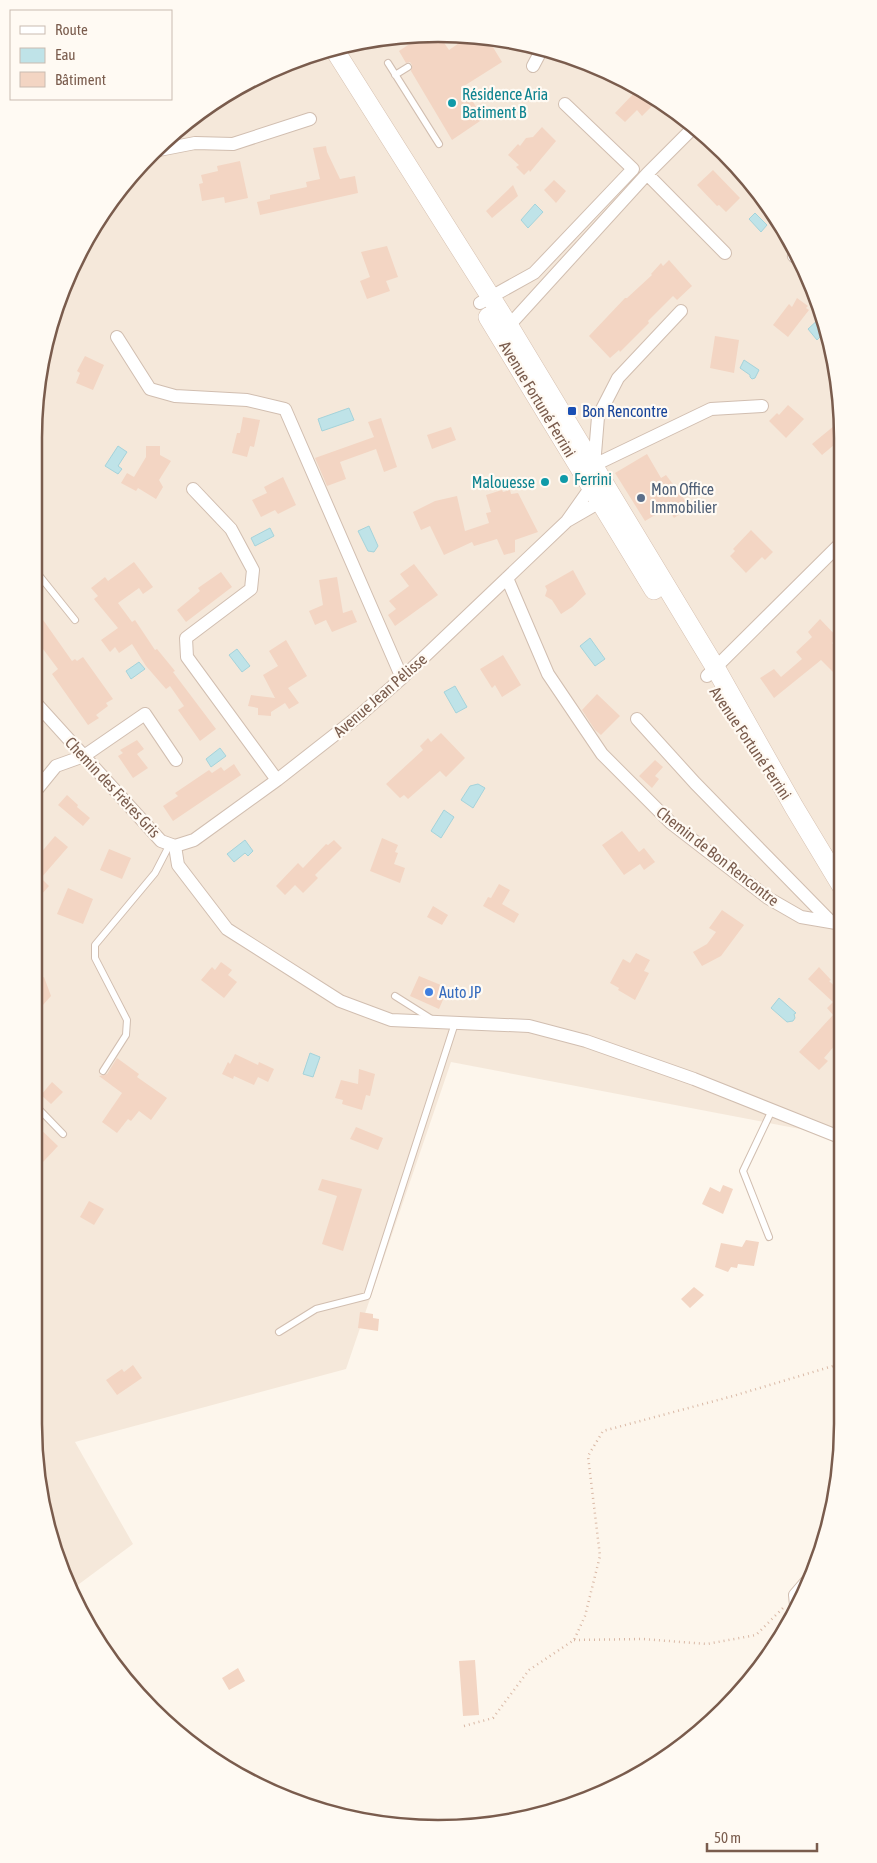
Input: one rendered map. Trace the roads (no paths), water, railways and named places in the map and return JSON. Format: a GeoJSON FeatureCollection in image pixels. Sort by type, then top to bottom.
{"type":"FeatureCollection","features":[{"type":"Feature","properties":{"kind":"main road","name":"Avenue Fortuné Ferrini"},"geometry":{"type":"LineString","coordinates":[[338,56],[594,483],[794,807],[834,864]]}},
{"type":"Feature","properties":{"kind":"street"},"geometry":{"type":"LineString","coordinates":[[533,66],[539,55]]}},
{"type":"Feature","properties":{"kind":"street"},"geometry":{"type":"LineString","coordinates":[[485,300],[534,273],[633,170],[565,104]]}},
{"type":"Feature","properties":{"kind":"street"},"geometry":{"type":"LineString","coordinates":[[169,148],[195,143],[233,144],[310,119]]}},
{"type":"Feature","properties":{"kind":"street"},"geometry":{"type":"LineString","coordinates":[[504,331],[647,174],[689,132]]}},
{"type":"Feature","properties":{"kind":"street"},"geometry":{"type":"LineString","coordinates":[[647,174],[725,252]]}},
{"type":"Feature","properties":{"kind":"street"},"geometry":{"type":"LineString","coordinates":[[594,483],[598,417],[618,378],[681,311]]}},
{"type":"Feature","properties":{"kind":"street"},"geometry":{"type":"LineString","coordinates":[[117,336],[150,389],[176,396],[248,400],[284,409],[402,678]]}},
{"type":"Feature","properties":{"kind":"street"},"geometry":{"type":"LineString","coordinates":[[594,483],[711,409],[762,406]]}},
{"type":"Feature","properties":{"kind":"street","name":"Avenue Jean Pélisse"},"geometry":{"type":"LineString","coordinates":[[173,845],[194,840],[277,780],[360,715],[402,678],[567,521],[594,483]]}},
{"type":"Feature","properties":{"kind":"street"},"geometry":{"type":"LineString","coordinates":[[193,489],[231,529],[253,570],[252,589],[186,638],[187,657],[277,780]]}},
{"type":"Feature","properties":{"kind":"street"},"geometry":{"type":"LineString","coordinates":[[711,671],[834,550]]}},
{"type":"Feature","properties":{"kind":"street","name":"Chemin de Bon Rencontre"},"geometry":{"type":"LineString","coordinates":[[507,578],[548,674],[602,754],[670,823],[768,898],[801,916],[834,923]]}},
{"type":"Feature","properties":{"kind":"street","name":"Chemin des Frères Gris"},"geometry":{"type":"LineString","coordinates":[[42,710],[161,841],[173,845]]}},
{"type":"Feature","properties":{"kind":"street"},"geometry":{"type":"LineString","coordinates":[[42,783],[56,766],[84,756],[145,714],[176,760]]}},
{"type":"Feature","properties":{"kind":"street"},"geometry":{"type":"LineString","coordinates":[[637,719],[695,783],[834,921]]}},
{"type":"Feature","properties":{"kind":"street"},"geometry":{"type":"LineString","coordinates":[[173,845],[178,865],[227,929],[340,1001],[391,1020],[529,1026],[586,1041],[694,1079],[834,1135]]}},
{"type":"Feature","properties":{"kind":"lane"},"geometry":{"type":"LineString","coordinates":[[388,63],[439,144]]}},
{"type":"Feature","properties":{"kind":"lane"},"geometry":{"type":"LineString","coordinates":[[395,75],[408,67]]}},
{"type":"Feature","properties":{"kind":"lane"},"geometry":{"type":"LineString","coordinates":[[42,579],[75,620]]}},
{"type":"Feature","properties":{"kind":"lane"},"geometry":{"type":"LineString","coordinates":[[103,1071],[126,1035],[127,1020],[95,958],[95,944],[155,873],[173,845]]}},
{"type":"Feature","properties":{"kind":"lane"},"geometry":{"type":"LineString","coordinates":[[395,996],[436,1022]]}},
{"type":"Feature","properties":{"kind":"lane"},"geometry":{"type":"LineString","coordinates":[[279,1332],[316,1309],[367,1296],[455,1023]]}},
{"type":"Feature","properties":{"kind":"lane"},"geometry":{"type":"LineString","coordinates":[[769,1237],[743,1171],[772,1110]]}},
{"type":"Feature","properties":{"kind":"lane"},"geometry":{"type":"LineString","coordinates":[[42,1112],[63,1134]]}},
{"type":"Feature","properties":{"kind":"water"},"geometry":{"type":"Polygon","coordinates":[[[535,204],[543,212],[528,228],[521,220],[535,204]]]}},
{"type":"Feature","properties":{"kind":"water"},"geometry":{"type":"Polygon","coordinates":[[[755,213],[767,225],[761,232],[749,219],[755,213]]]}},
{"type":"Feature","properties":{"kind":"water"},"geometry":{"type":"Polygon","coordinates":[[[816,321],[821,336],[817,340],[808,329],[816,321]]]}},
{"type":"Feature","properties":{"kind":"water"},"geometry":{"type":"Polygon","coordinates":[[[744,360],[759,370],[755,378],[752,379],[750,375],[740,368],[744,360]]]}},
{"type":"Feature","properties":{"kind":"water"},"geometry":{"type":"Polygon","coordinates":[[[349,408],[354,420],[322,431],[318,419],[349,408]]]}},
{"type":"Feature","properties":{"kind":"water"},"geometry":{"type":"Polygon","coordinates":[[[118,446],[127,452],[118,466],[122,469],[118,474],[105,466],[118,446]]]}},
{"type":"Feature","properties":{"kind":"water"},"geometry":{"type":"Polygon","coordinates":[[[369,526],[378,546],[374,552],[368,551],[358,531],[369,526]]]}},
{"type":"Feature","properties":{"kind":"water"},"geometry":{"type":"Polygon","coordinates":[[[270,528],[274,536],[255,546],[251,538],[270,528]]]}},
{"type":"Feature","properties":{"kind":"water"},"geometry":{"type":"Polygon","coordinates":[[[590,638],[605,659],[595,666],[580,646],[590,638]]]}},
{"type":"Feature","properties":{"kind":"water"},"geometry":{"type":"Polygon","coordinates":[[[237,649],[250,666],[242,672],[229,655],[237,649]]]}},
{"type":"Feature","properties":{"kind":"water"},"geometry":{"type":"Polygon","coordinates":[[[139,662],[145,669],[131,679],[126,671],[139,662]]]}},
{"type":"Feature","properties":{"kind":"water"},"geometry":{"type":"Polygon","coordinates":[[[455,686],[467,707],[456,713],[444,692],[455,686]]]}},
{"type":"Feature","properties":{"kind":"water"},"geometry":{"type":"Polygon","coordinates":[[[220,748],[226,756],[211,767],[206,759],[220,748]]]}},
{"type":"Feature","properties":{"kind":"water"},"geometry":{"type":"Polygon","coordinates":[[[478,784],[485,788],[473,808],[461,800],[470,786],[478,784]]]}},
{"type":"Feature","properties":{"kind":"water"},"geometry":{"type":"Polygon","coordinates":[[[444,810],[454,817],[441,838],[431,831],[444,810]]]}},
{"type":"Feature","properties":{"kind":"water"},"geometry":{"type":"Polygon","coordinates":[[[245,840],[253,851],[248,856],[245,853],[234,862],[227,854],[245,840]]]}},
{"type":"Feature","properties":{"kind":"water"},"geometry":{"type":"Polygon","coordinates":[[[779,998],[796,1013],[794,1014],[795,1018],[793,1021],[787,1022],[771,1008],[779,998]]]}},
{"type":"Feature","properties":{"kind":"water"},"geometry":{"type":"Polygon","coordinates":[[[310,1053],[320,1057],[313,1077],[303,1074],[310,1053]]]}},
{"type":"Feature","properties":{"kind":"place","name":"Résidence Aria Batiment B"},"geometry":{"type":"Point","coordinates":[452,103]}},
{"type":"Feature","properties":{"kind":"place","name":"Bon Rencontre"},"geometry":{"type":"Point","coordinates":[572,411]}},
{"type":"Feature","properties":{"kind":"place","name":"Ferrini"},"geometry":{"type":"Point","coordinates":[564,479]}},
{"type":"Feature","properties":{"kind":"place","name":"Malouesse"},"geometry":{"type":"Point","coordinates":[545,482]}},
{"type":"Feature","properties":{"kind":"place","name":"Mon Office Immobilier"},"geometry":{"type":"Point","coordinates":[641,498]}},
{"type":"Feature","properties":{"kind":"place","name":"Auto JP"},"geometry":{"type":"Point","coordinates":[429,992]}}]}
